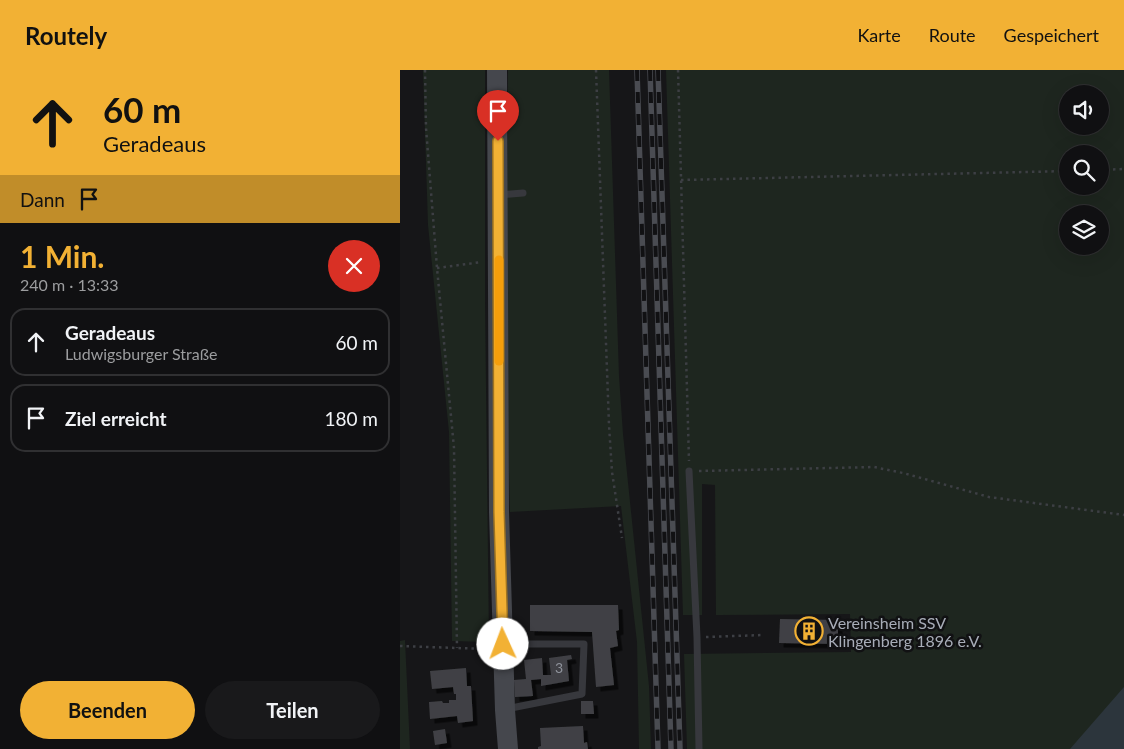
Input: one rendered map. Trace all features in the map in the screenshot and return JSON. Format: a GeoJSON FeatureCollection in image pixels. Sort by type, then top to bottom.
{"type":"FeatureCollection","features":[{"type":"Feature","properties":{"kind":"main road"},"geometry":{"type":"LineString","coordinates":[[497,70],[499,512],[505,710],[508,749]]}},
{"type":"Feature","properties":{"kind":"lane"},"geometry":{"type":"LineString","coordinates":[[499,195],[523,194]]}},
{"type":"Feature","properties":{"kind":"lane"},"geometry":{"type":"LineString","coordinates":[[689,471],[697,637],[699,749]]}},
{"type":"Feature","properties":{"kind":"lane"},"geometry":{"type":"LineString","coordinates":[[503,647],[584,644],[582,694],[505,710]]}},
{"type":"Feature","properties":{"kind":"path"},"geometry":{"type":"LineString","coordinates":[[425,70],[426,128],[454,448],[457,648]]}},
{"type":"Feature","properties":{"kind":"path"},"geometry":{"type":"LineString","coordinates":[[596,70],[609,425],[612,472],[622,538]]}},
{"type":"Feature","properties":{"kind":"path"},"geometry":{"type":"LineString","coordinates":[[678,70],[689,471],[874,466],[903,472],[989,496],[1124,515]]}},
{"type":"Feature","properties":{"kind":"path"},"geometry":{"type":"LineString","coordinates":[[1109,170],[1124,169]]}},
{"type":"Feature","properties":{"kind":"path"},"geometry":{"type":"LineString","coordinates":[[681,180],[1059,171]]}},
{"type":"Feature","properties":{"kind":"path"},"geometry":{"type":"LineString","coordinates":[[437,268],[499,259]]}},
{"type":"Feature","properties":{"kind":"path"},"geometry":{"type":"LineString","coordinates":[[697,637],[763,635]]}},
{"type":"Feature","properties":{"kind":"path"},"geometry":{"type":"LineString","coordinates":[[400,646],[503,647]]}},
{"type":"Feature","properties":{"kind":"shaded area"},"geometry":{"type":"Polygon","coordinates":[[[423,70],[485,70],[485,302],[489,642],[452,641],[449,432],[428,225],[423,70]]]}},
{"type":"Feature","properties":{"kind":"shaded area"},"geometry":{"type":"Polygon","coordinates":[[[508,70],[609,70],[619,376],[623,434],[649,686],[651,749],[639,749],[637,642],[621,506],[510,512],[506,352],[508,70]]]}},
{"type":"Feature","properties":{"kind":"shaded area"},"geometry":{"type":"Polygon","coordinates":[[[666,70],[1124,70],[1124,749],[687,749],[684,654],[851,652],[850,614],[716,615],[715,485],[702,484],[702,615],[683,615],[666,70]]]}},
{"type":"Feature","properties":{"kind":"shaded area"},"geometry":{"type":"Polygon","coordinates":[[[405,640],[410,749],[400,749],[400,641],[405,640]]]}},
{"type":"Feature","properties":{"kind":"shaded area"},"geometry":{"type":"Polygon","coordinates":[[[1124,687],[1124,749],[1070,749],[1124,687]]]}},
{"type":"Feature","properties":{"kind":"building"},"geometry":{"type":"Polygon","coordinates":[[[530,605],[618,605],[619,630],[616,631],[618,646],[610,648],[614,685],[596,687],[592,632],[530,631],[530,605]]]}},
{"type":"Feature","properties":{"kind":"building","name":"Vereinsheim SSV Klingenberg 1896 e.V."},"geometry":{"type":"Polygon","coordinates":[[[780,619],[838,620],[838,644],[779,643],[780,619]]]}},
{"type":"Feature","properties":{"kind":"building"},"geometry":{"type":"Polygon","coordinates":[[[571,655],[572,659],[567,660],[569,681],[541,686],[541,679],[531,680],[533,696],[515,697],[514,680],[526,679],[524,660],[542,658],[543,675],[551,675],[549,658],[571,655]]]}},
{"type":"Feature","properties":{"kind":"building"},"geometry":{"type":"Polygon","coordinates":[[[466,668],[467,686],[471,686],[473,721],[458,723],[457,716],[430,719],[429,702],[442,701],[443,703],[449,703],[449,700],[456,700],[456,694],[454,694],[453,687],[432,689],[430,671],[466,668]]]}},
{"type":"Feature","properties":{"kind":"building"},"geometry":{"type":"Polygon","coordinates":[[[581,701],[593,701],[594,714],[581,714],[581,701]]]}},
{"type":"Feature","properties":{"kind":"building"},"geometry":{"type":"Polygon","coordinates":[[[583,726],[584,743],[587,742],[588,749],[538,749],[541,746],[540,728],[583,726]]]}},
{"type":"Feature","properties":{"kind":"building"},"geometry":{"type":"Polygon","coordinates":[[[445,729],[447,743],[435,745],[433,731],[445,729]]]}},
{"type":"Feature","properties":{"kind":"railway"},"geometry":{"type":"LineString","coordinates":[[637,70],[658,749]]}},
{"type":"Feature","properties":{"kind":"railway"},"geometry":{"type":"LineString","coordinates":[[650,70],[671,749]]}},
{"type":"Feature","properties":{"kind":"railway"},"geometry":{"type":"LineString","coordinates":[[658,70],[680,749]]}},
{"type":"Feature","properties":{"kind":"slow traffic"},"geometry":{"type":"LineString","coordinates":[[499,260],[499,361]]}},
{"type":"Feature","properties":{"kind":"place","name":"Vereinsheim SSV Klingenberg 1896 e.V."},"geometry":{"type":"Point","coordinates":[809,631]}},
{"type":"Feature","properties":{"kind":"route"},"geometry":{"type":"LineString","coordinates":[[498,141],[499,512],[503,644]]}}]}
